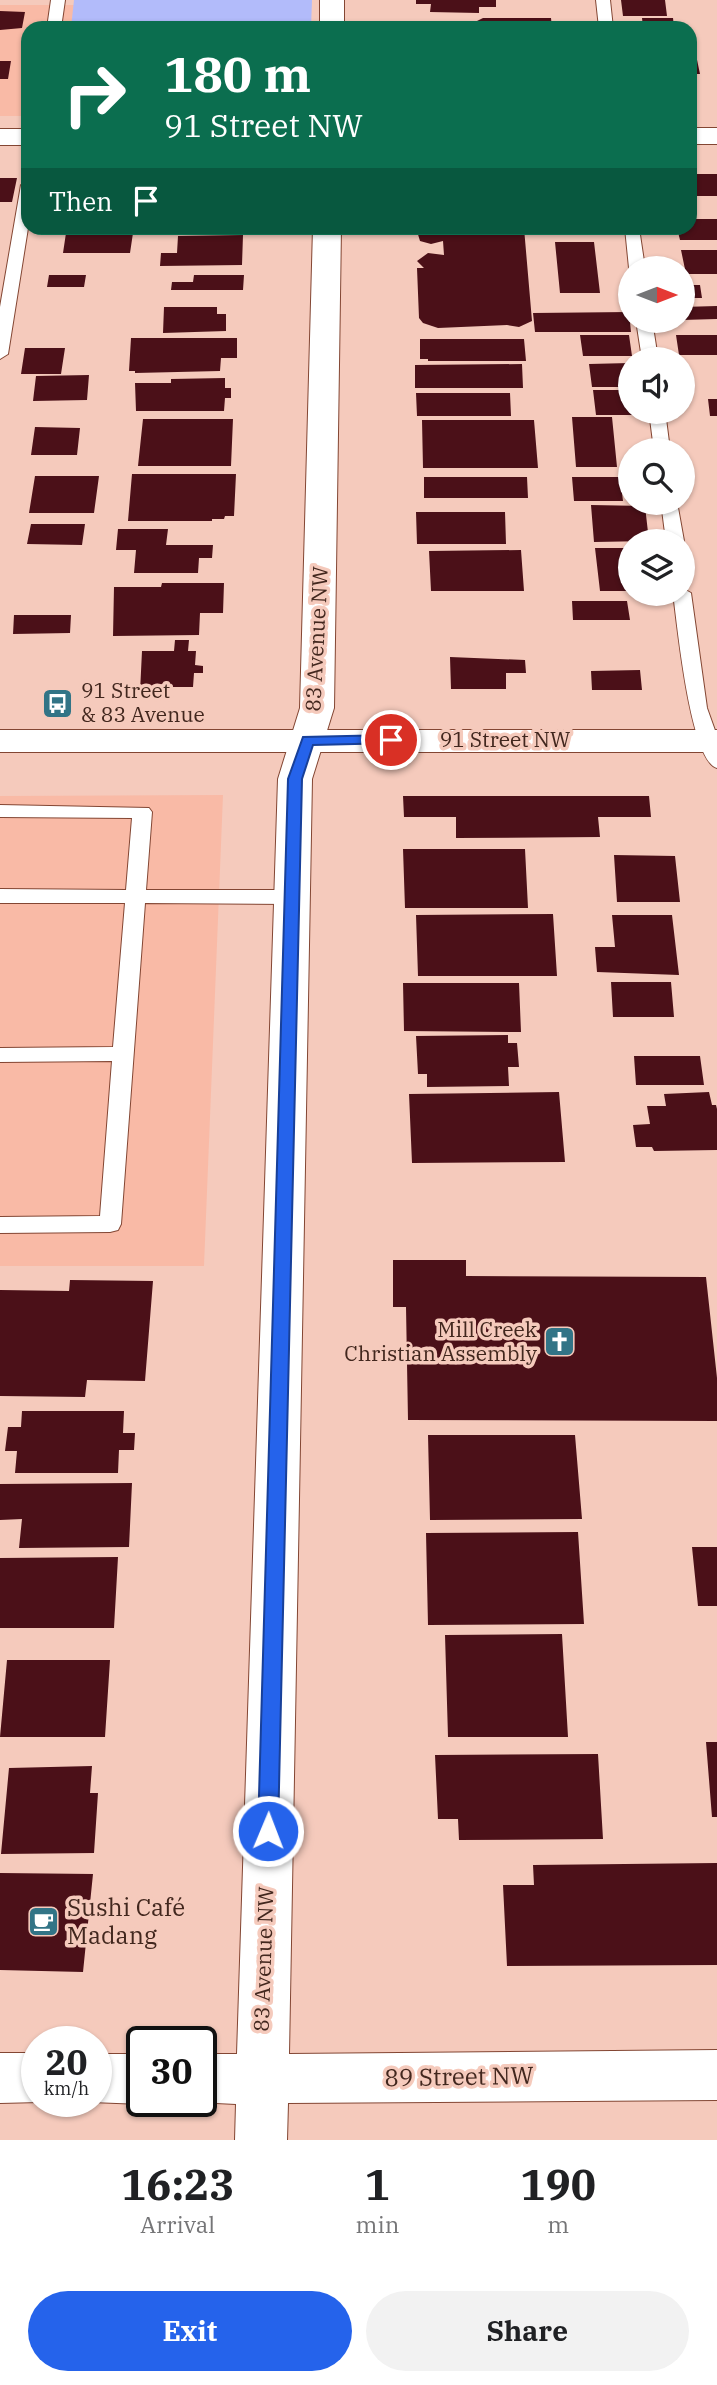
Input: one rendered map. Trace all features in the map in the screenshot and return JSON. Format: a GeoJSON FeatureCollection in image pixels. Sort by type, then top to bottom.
{"type":"FeatureCollection","features":[{"type":"Feature","properties":{"kind":"street"},"geometry":{"type":"LineString","coordinates":[[332,0],[332,21]]}},
{"type":"Feature","properties":{"kind":"street"},"geometry":{"type":"LineString","coordinates":[[697,136],[717,136]]}},
{"type":"Feature","properties":{"kind":"street"},"geometry":{"type":"LineString","coordinates":[[0,137],[21,137]]}},
{"type":"Feature","properties":{"kind":"street","name":"83 Avenue NW"},"geometry":{"type":"LineString","coordinates":[[261,2140],[295,779],[317,708],[327,235]]}},
{"type":"Feature","properties":{"kind":"street","name":"91 Street NW"},"geometry":{"type":"LineString","coordinates":[[0,741],[308,740],[714,748]]}},
{"type":"Feature","properties":{"kind":"street","name":"89 Street NW"},"geometry":{"type":"LineString","coordinates":[[217,2079],[717,2075]]}},
{"type":"Feature","properties":{"kind":"street"},"geometry":{"type":"LineString","coordinates":[[0,2078],[21,2078]]}},
{"type":"Feature","properties":{"kind":"lane"},"geometry":{"type":"LineString","coordinates":[[55,21],[58,0]]}},
{"type":"Feature","properties":{"kind":"lane"},"geometry":{"type":"LineString","coordinates":[[603,0],[605,21]]}},
{"type":"Feature","properties":{"kind":"lane"},"geometry":{"type":"LineString","coordinates":[[0,354],[21,227]]}},
{"type":"Feature","properties":{"kind":"lane"},"geometry":{"type":"LineString","coordinates":[[633,235],[636,256]]}},
{"type":"Feature","properties":{"kind":"lane"},"geometry":{"type":"LineString","coordinates":[[684,606],[698,708],[714,748]]}},
{"type":"Feature","properties":{"kind":"lane"},"geometry":{"type":"LineString","coordinates":[[0,811],[142,812],[121,1054],[110,1224],[0,1225]]}},
{"type":"Feature","properties":{"kind":"lane"},"geometry":{"type":"LineString","coordinates":[[0,896],[292,897]]}},
{"type":"Feature","properties":{"kind":"lane"},"geometry":{"type":"LineString","coordinates":[[0,1055],[121,1054]]}},
{"type":"Feature","properties":{"kind":"shaded area"},"geometry":{"type":"Polygon","coordinates":[[[74,0],[312,0],[311,21],[72,21],[74,0]]]}},
{"type":"Feature","properties":{"kind":"shaded area"},"geometry":{"type":"Polygon","coordinates":[[[0,5],[74,5],[72,21],[21,21],[21,116],[0,116],[0,5]]]}},
{"type":"Feature","properties":{"kind":"shaded area"},"geometry":{"type":"Polygon","coordinates":[[[223,795],[204,1266],[0,1266],[0,796],[223,795]]]}},
{"type":"Feature","properties":{"kind":"building"},"geometry":{"type":"Polygon","coordinates":[[[416,0],[496,0],[496,7],[479,7],[479,13],[430,12],[431,4],[416,4],[416,0]]]}},
{"type":"Feature","properties":{"kind":"building"},"geometry":{"type":"Polygon","coordinates":[[[621,0],[665,0],[667,16],[623,16],[621,0]]]}},
{"type":"Feature","properties":{"kind":"building"},"geometry":{"type":"Polygon","coordinates":[[[0,11],[25,12],[21,28],[0,30],[0,11]]]}},
{"type":"Feature","properties":{"kind":"building"},"geometry":{"type":"Polygon","coordinates":[[[483,18],[551,18],[551,21],[477,21],[483,18]]]}},
{"type":"Feature","properties":{"kind":"building"},"geometry":{"type":"Polygon","coordinates":[[[642,18],[673,18],[673,21],[642,21],[642,18]]]}},
{"type":"Feature","properties":{"kind":"building"},"geometry":{"type":"Polygon","coordinates":[[[0,61],[11,61],[8,79],[0,79],[0,61]]]}},
{"type":"Feature","properties":{"kind":"building"},"geometry":{"type":"Polygon","coordinates":[[[697,174],[717,174],[717,196],[697,196],[697,174]]]}},
{"type":"Feature","properties":{"kind":"building"},"geometry":{"type":"Polygon","coordinates":[[[0,178],[17,178],[12,202],[0,202],[0,178]]]}},
{"type":"Feature","properties":{"kind":"building"},"geometry":{"type":"Polygon","coordinates":[[[697,219],[717,219],[717,240],[680,240],[679,235],[697,235],[697,219]]]}},
{"type":"Feature","properties":{"kind":"building"},"geometry":{"type":"Polygon","coordinates":[[[66,235],[133,235],[130,253],[63,253],[66,235]]]}},
{"type":"Feature","properties":{"kind":"building"},"geometry":{"type":"Polygon","coordinates":[[[243,235],[242,265],[160,266],[161,253],[177,253],[178,236],[243,235]]]}},
{"type":"Feature","properties":{"kind":"building"},"geometry":{"type":"Polygon","coordinates":[[[418,235],[525,235],[532,321],[519,327],[507,325],[438,328],[423,323],[419,318],[417,268],[424,268],[417,261],[428,253],[444,255],[443,241],[431,244],[420,241],[418,235]]]}},
{"type":"Feature","properties":{"kind":"building"},"geometry":{"type":"Polygon","coordinates":[[[555,242],[594,242],[600,293],[560,293],[555,242]]]}},
{"type":"Feature","properties":{"kind":"building"},"geometry":{"type":"Polygon","coordinates":[[[681,250],[717,250],[717,274],[695,274],[695,256],[682,256],[681,250]]]}},
{"type":"Feature","properties":{"kind":"building"},"geometry":{"type":"Polygon","coordinates":[[[49,275],[86,275],[84,287],[47,287],[49,275]]]}},
{"type":"Feature","properties":{"kind":"building"},"geometry":{"type":"Polygon","coordinates":[[[194,275],[244,275],[243,290],[171,290],[172,282],[193,282],[194,275]]]}},
{"type":"Feature","properties":{"kind":"building"},"geometry":{"type":"Polygon","coordinates":[[[695,285],[700,285],[702,298],[695,298],[695,285]]]}},
{"type":"Feature","properties":{"kind":"building"},"geometry":{"type":"Polygon","coordinates":[[[717,306],[717,319],[695,320],[695,307],[717,306]]]}},
{"type":"Feature","properties":{"kind":"building"},"geometry":{"type":"Polygon","coordinates":[[[164,307],[217,307],[217,314],[226,314],[226,331],[163,333],[164,307]]]}},
{"type":"Feature","properties":{"kind":"building"},"geometry":{"type":"Polygon","coordinates":[[[618,312],[618,332],[535,332],[533,313],[618,312]]]}},
{"type":"Feature","properties":{"kind":"building"},"geometry":{"type":"Polygon","coordinates":[[[580,335],[629,335],[631,347],[618,347],[618,356],[583,356],[580,335]]]}},
{"type":"Feature","properties":{"kind":"building"},"geometry":{"type":"Polygon","coordinates":[[[676,335],[717,335],[717,355],[695,355],[695,347],[678,347],[676,335]]]}},
{"type":"Feature","properties":{"kind":"building"},"geometry":{"type":"Polygon","coordinates":[[[131,338],[237,338],[237,358],[221,358],[220,371],[135,373],[129,371],[131,338]]]}},
{"type":"Feature","properties":{"kind":"building"},"geometry":{"type":"Polygon","coordinates":[[[420,339],[524,339],[526,361],[428,361],[420,359],[420,339]]]}},
{"type":"Feature","properties":{"kind":"building"},"geometry":{"type":"Polygon","coordinates":[[[25,348],[65,348],[61,374],[21,374],[25,348]]]}},
{"type":"Feature","properties":{"kind":"building"},"geometry":{"type":"Polygon","coordinates":[[[618,363],[618,387],[592,387],[589,364],[618,363]]]}},
{"type":"Feature","properties":{"kind":"building"},"geometry":{"type":"Polygon","coordinates":[[[522,364],[523,388],[415,388],[415,365],[522,364]]]}},
{"type":"Feature","properties":{"kind":"building"},"geometry":{"type":"Polygon","coordinates":[[[89,375],[87,400],[33,401],[36,376],[89,375]]]}},
{"type":"Feature","properties":{"kind":"building"},"geometry":{"type":"Polygon","coordinates":[[[225,378],[225,388],[231,388],[231,398],[225,398],[224,411],[136,411],[135,383],[225,378]]]}},
{"type":"Feature","properties":{"kind":"building"},"geometry":{"type":"Polygon","coordinates":[[[593,390],[618,390],[618,415],[596,415],[593,390]]]}},
{"type":"Feature","properties":{"kind":"building"},"geometry":{"type":"Polygon","coordinates":[[[416,393],[510,393],[511,416],[417,416],[416,393]]]}},
{"type":"Feature","properties":{"kind":"building"},"geometry":{"type":"Polygon","coordinates":[[[708,399],[717,399],[717,416],[710,416],[708,399]]]}},
{"type":"Feature","properties":{"kind":"building"},"geometry":{"type":"Polygon","coordinates":[[[572,417],[612,417],[617,467],[576,467],[572,417]]]}},
{"type":"Feature","properties":{"kind":"building"},"geometry":{"type":"Polygon","coordinates":[[[143,419],[233,419],[231,466],[138,466],[143,419]]]}},
{"type":"Feature","properties":{"kind":"building"},"geometry":{"type":"Polygon","coordinates":[[[422,420],[534,420],[538,468],[423,468],[422,420]]]}},
{"type":"Feature","properties":{"kind":"building"},"geometry":{"type":"Polygon","coordinates":[[[35,427],[80,428],[77,455],[31,455],[35,427]]]}},
{"type":"Feature","properties":{"kind":"building"},"geometry":{"type":"Polygon","coordinates":[[[132,474],[236,474],[234,516],[212,521],[128,521],[132,474]]]}},
{"type":"Feature","properties":{"kind":"building"},"geometry":{"type":"Polygon","coordinates":[[[35,476],[99,476],[94,513],[29,513],[35,476]]]}},
{"type":"Feature","properties":{"kind":"building"},"geometry":{"type":"Polygon","coordinates":[[[424,477],[527,477],[528,498],[424,498],[424,477]]]}},
{"type":"Feature","properties":{"kind":"building"},"geometry":{"type":"Polygon","coordinates":[[[572,477],[618,477],[618,501],[574,501],[572,477]]]}},
{"type":"Feature","properties":{"kind":"building"},"geometry":{"type":"Polygon","coordinates":[[[591,505],[618,506],[618,515],[646,515],[648,529],[618,529],[618,542],[594,542],[591,505]]]}},
{"type":"Feature","properties":{"kind":"building"},"geometry":{"type":"Polygon","coordinates":[[[416,512],[505,512],[506,544],[417,544],[416,512]]]}},
{"type":"Feature","properties":{"kind":"building"},"geometry":{"type":"Polygon","coordinates":[[[31,524],[85,524],[82,545],[27,544],[31,524]]]}},
{"type":"Feature","properties":{"kind":"building"},"geometry":{"type":"Polygon","coordinates":[[[118,529],[168,529],[166,545],[213,545],[212,558],[199,558],[198,573],[134,573],[136,550],[116,550],[118,529]]]}},
{"type":"Feature","properties":{"kind":"building"},"geometry":{"type":"Polygon","coordinates":[[[595,548],[618,548],[618,591],[600,591],[595,548]]]}},
{"type":"Feature","properties":{"kind":"building"},"geometry":{"type":"Polygon","coordinates":[[[521,550],[524,591],[431,591],[429,551],[521,550]]]}},
{"type":"Feature","properties":{"kind":"building"},"geometry":{"type":"Polygon","coordinates":[[[162,583],[224,583],[223,613],[200,613],[199,635],[113,636],[114,587],[161,587],[162,583]]]}},
{"type":"Feature","properties":{"kind":"building"},"geometry":{"type":"Polygon","coordinates":[[[572,601],[618,601],[618,606],[628,606],[630,620],[573,620],[572,601]]]}},
{"type":"Feature","properties":{"kind":"building"},"geometry":{"type":"Polygon","coordinates":[[[14,615],[71,615],[70,633],[13,634],[14,615]]]}},
{"type":"Feature","properties":{"kind":"building"},"geometry":{"type":"Polygon","coordinates":[[[175,640],[189,640],[188,651],[196,651],[195,665],[203,666],[203,673],[194,673],[193,687],[149,687],[149,692],[140,692],[142,651],[174,651],[175,640]]]}},
{"type":"Feature","properties":{"kind":"building"},"geometry":{"type":"Polygon","coordinates":[[[450,657],[525,660],[526,673],[506,673],[506,689],[451,689],[450,657]]]}},
{"type":"Feature","properties":{"kind":"building"},"geometry":{"type":"Polygon","coordinates":[[[640,670],[642,690],[592,690],[591,671],[640,670]]]}},
{"type":"Feature","properties":{"kind":"building"},"geometry":{"type":"Polygon","coordinates":[[[403,796],[649,796],[651,817],[598,817],[600,837],[456,838],[456,817],[404,817],[403,796]]]}},
{"type":"Feature","properties":{"kind":"building"},"geometry":{"type":"Polygon","coordinates":[[[403,849],[525,849],[528,908],[405,908],[403,849]]]}},
{"type":"Feature","properties":{"kind":"building"},"geometry":{"type":"Polygon","coordinates":[[[614,855],[675,856],[680,902],[617,902],[614,855]]]}},
{"type":"Feature","properties":{"kind":"building"},"geometry":{"type":"Polygon","coordinates":[[[553,914],[557,976],[418,976],[416,915],[553,914]]]}},
{"type":"Feature","properties":{"kind":"building"},"geometry":{"type":"Polygon","coordinates":[[[612,915],[672,915],[679,975],[597,972],[595,947],[615,947],[612,915]]]}},
{"type":"Feature","properties":{"kind":"building"},"geometry":{"type":"Polygon","coordinates":[[[611,982],[671,982],[674,1017],[613,1017],[611,982]]]}},
{"type":"Feature","properties":{"kind":"building"},"geometry":{"type":"Polygon","coordinates":[[[403,983],[519,983],[521,1032],[404,1031],[403,983]]]}},
{"type":"Feature","properties":{"kind":"building"},"geometry":{"type":"Polygon","coordinates":[[[508,1035],[508,1043],[517,1043],[519,1067],[508,1067],[509,1086],[427,1087],[427,1074],[418,1074],[416,1036],[508,1035]]]}},
{"type":"Feature","properties":{"kind":"building"},"geometry":{"type":"Polygon","coordinates":[[[634,1056],[700,1056],[704,1085],[636,1085],[634,1056]]]}},
{"type":"Feature","properties":{"kind":"building"},"geometry":{"type":"Polygon","coordinates":[[[559,1092],[565,1162],[412,1163],[409,1094],[559,1092]]]}},
{"type":"Feature","properties":{"kind":"building"},"geometry":{"type":"Polygon","coordinates":[[[709,1092],[712,1105],[716,1105],[717,1109],[717,1150],[654,1151],[652,1147],[636,1147],[633,1125],[650,1124],[647,1106],[666,1106],[664,1094],[709,1092]]]}},
{"type":"Feature","properties":{"kind":"building","name":"Mill Creek Christian Assembly"},"geometry":{"type":"Polygon","coordinates":[[[393,1260],[466,1260],[466,1276],[706,1277],[717,1378],[717,1421],[408,1420],[406,1307],[393,1307],[393,1260]]]}},
{"type":"Feature","properties":{"kind":"building"},"geometry":{"type":"Polygon","coordinates":[[[70,1280],[153,1281],[145,1381],[87,1380],[85,1397],[0,1396],[0,1290],[69,1291],[70,1280]]]}},
{"type":"Feature","properties":{"kind":"building"},"geometry":{"type":"Polygon","coordinates":[[[22,1411],[124,1411],[123,1433],[135,1433],[134,1450],[119,1450],[118,1473],[15,1473],[17,1451],[5,1451],[8,1427],[21,1427],[22,1411]]]}},
{"type":"Feature","properties":{"kind":"building"},"geometry":{"type":"Polygon","coordinates":[[[428,1435],[575,1435],[582,1519],[430,1520],[428,1435]]]}},
{"type":"Feature","properties":{"kind":"building"},"geometry":{"type":"Polygon","coordinates":[[[132,1483],[129,1547],[19,1548],[22,1519],[0,1520],[0,1484],[132,1483]]]}},
{"type":"Feature","properties":{"kind":"building"},"geometry":{"type":"Polygon","coordinates":[[[578,1532],[584,1624],[428,1625],[426,1533],[578,1532]]]}},
{"type":"Feature","properties":{"kind":"building"},"geometry":{"type":"Polygon","coordinates":[[[692,1547],[717,1547],[717,1606],[698,1606],[692,1547]]]}},
{"type":"Feature","properties":{"kind":"building"},"geometry":{"type":"Polygon","coordinates":[[[118,1557],[114,1628],[0,1628],[0,1558],[118,1557]]]}},
{"type":"Feature","properties":{"kind":"building"},"geometry":{"type":"Polygon","coordinates":[[[562,1634],[568,1737],[448,1737],[445,1635],[562,1634]]]}},
{"type":"Feature","properties":{"kind":"building"},"geometry":{"type":"Polygon","coordinates":[[[7,1660],[110,1660],[105,1737],[0,1737],[7,1660]]]}},
{"type":"Feature","properties":{"kind":"building"},"geometry":{"type":"Polygon","coordinates":[[[706,1742],[717,1742],[717,1817],[712,1817],[706,1742]]]}},
{"type":"Feature","properties":{"kind":"building"},"geometry":{"type":"Polygon","coordinates":[[[598,1754],[603,1839],[459,1840],[458,1819],[438,1819],[435,1755],[598,1754]]]}},
{"type":"Feature","properties":{"kind":"building"},"geometry":{"type":"Polygon","coordinates":[[[92,1766],[90,1793],[98,1793],[94,1853],[1,1854],[9,1768],[92,1766]]]}},
{"type":"Feature","properties":{"kind":"building"},"geometry":{"type":"Polygon","coordinates":[[[717,1863],[717,1965],[507,1966],[503,1885],[534,1885],[533,1865],[717,1863]]]}},
{"type":"Feature","properties":{"kind":"building","name":"Sushi Café Madang"},"geometry":{"type":"Polygon","coordinates":[[[0,1873],[93,1874],[83,1972],[0,1970],[0,1873]]]}},
{"type":"Feature","properties":{"kind":"place","name":"91 Street & 83 Avenue"},"geometry":{"type":"Point","coordinates":[58,703]}},
{"type":"Feature","properties":{"kind":"place","name":"Mill Creek Christian Assembly"},"geometry":{"type":"Point","coordinates":[560,1342]}},
{"type":"Feature","properties":{"kind":"place","name":"Sushi Café Madang"},"geometry":{"type":"Point","coordinates":[44,1922]}},
{"type":"Feature","properties":{"kind":"route"},"geometry":{"type":"LineString","coordinates":[[268,1831],[295,779],[308,740],[391,740]]}}]}
